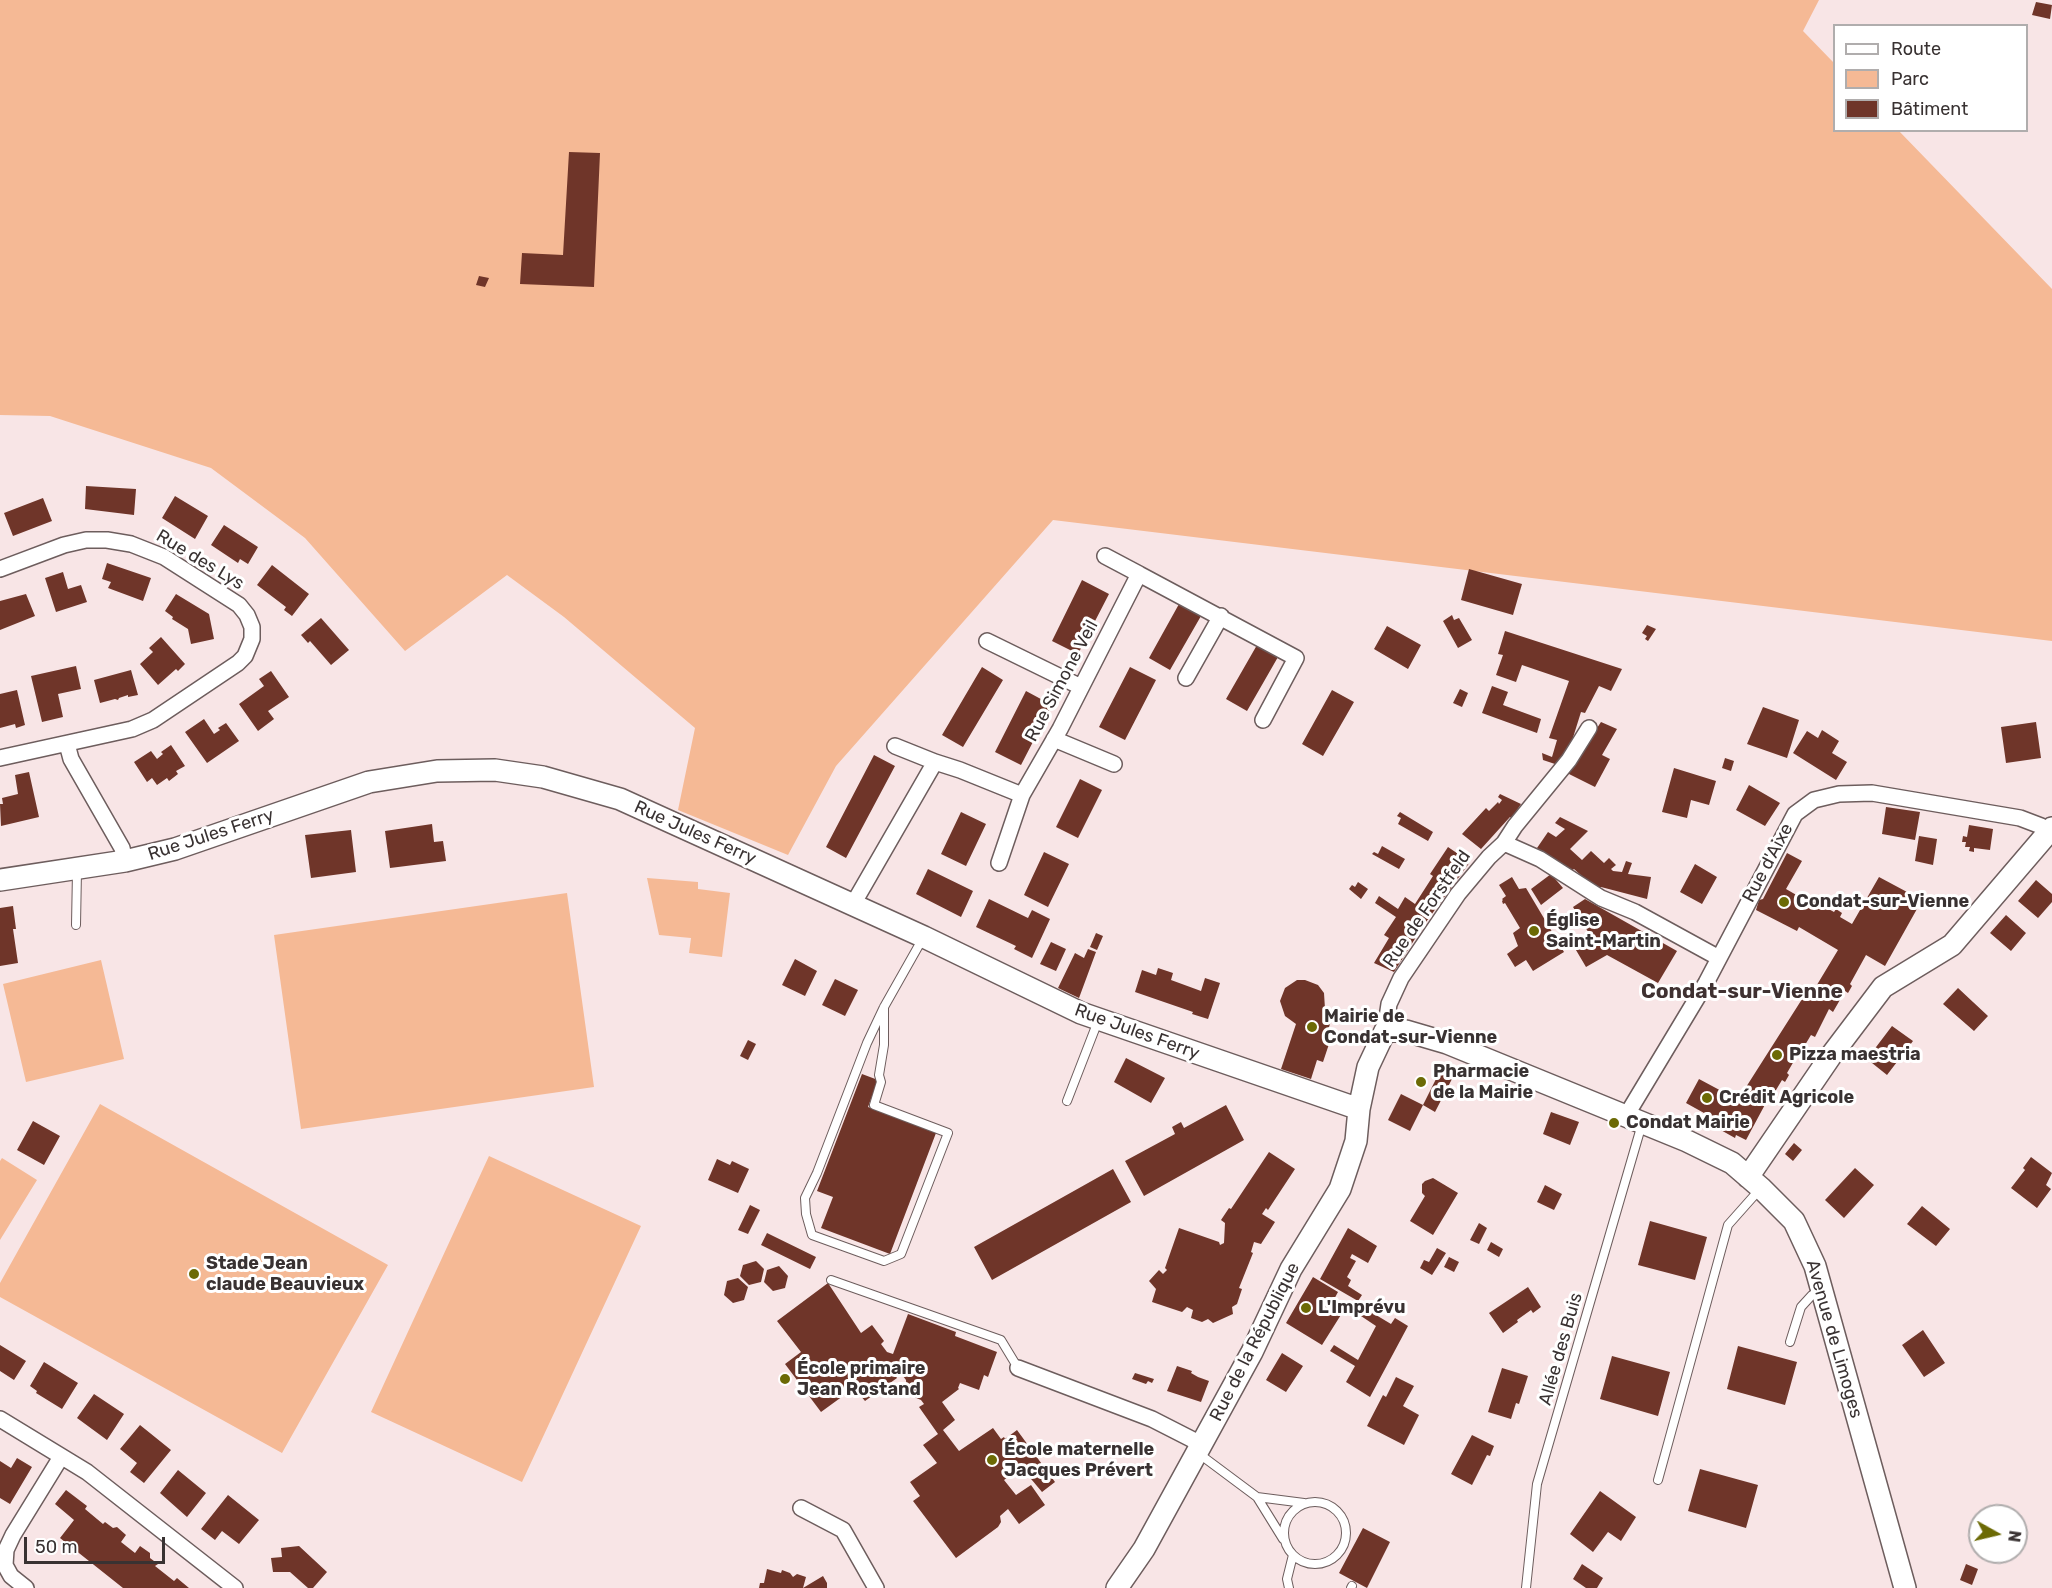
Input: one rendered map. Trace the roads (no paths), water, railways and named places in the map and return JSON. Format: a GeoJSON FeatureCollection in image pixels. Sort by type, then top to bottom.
{"type":"FeatureCollection","features":[{"type":"Feature","properties":{"kind":"main road","name":"Rue Jules Ferry"},"geometry":{"type":"LineString","coordinates":[[0,880],[125,861],[175,849],[369,782],[437,771],[495,770],[543,777],[620,799],[924,937],[1098,1020],[1359,1109]]}},
{"type":"Feature","properties":{"kind":"main road"},"geometry":{"type":"LineString","coordinates":[[1755,1183],[1830,1057],[1883,987],[1952,945],[2050,830]]}},
{"type":"Feature","properties":{"kind":"main road","name":"Avenue de Limoges"},"geometry":{"type":"LineString","coordinates":[[1385,1031],[1406,1031],[1425,1035],[1634,1119],[1732,1163],[1794,1221],[1815,1266],[1905,1588]]}},
{"type":"Feature","properties":{"kind":"main road","name":"Rue de la République"},"geometry":{"type":"LineString","coordinates":[[1123,1588],[1252,1352],[1291,1269],[1340,1189],[1356,1141],[1359,1109],[1368,1067],[1385,1031]]}},
{"type":"Feature","properties":{"kind":"main road","name":"Rue de la République"},"geometry":{"type":"LineString","coordinates":[[1117,1588],[1132,1568]]}},
{"type":"Feature","properties":{"kind":"street","name":"Rue des Lys"},"geometry":{"type":"LineString","coordinates":[[0,569],[64,545],[86,540],[107,540],[130,544],[164,557],[239,605],[247,615],[252,627],[252,639],[245,656],[153,720],[132,729],[0,758]]}},
{"type":"Feature","properties":{"kind":"street"},"geometry":{"type":"LineString","coordinates":[[1105,556],[1296,658],[1263,720]]}},
{"type":"Feature","properties":{"kind":"street","name":"Rue Simone Veil"},"geometry":{"type":"LineString","coordinates":[[999,863],[1022,795],[1054,739],[1139,574]]}},
{"type":"Feature","properties":{"kind":"street"},"geometry":{"type":"LineString","coordinates":[[1186,678],[1221,616]]}},
{"type":"Feature","properties":{"kind":"street"},"geometry":{"type":"LineString","coordinates":[[987,641],[1081,687]]}},
{"type":"Feature","properties":{"kind":"street","name":"Rue de Forstfeld"},"geometry":{"type":"LineString","coordinates":[[1385,1031],[1389,1004],[1401,978],[1458,894],[1504,843],[1569,760],[1589,728]]}},
{"type":"Feature","properties":{"kind":"street"},"geometry":{"type":"LineString","coordinates":[[1054,739],[1114,764]]}},
{"type":"Feature","properties":{"kind":"street"},"geometry":{"type":"LineString","coordinates":[[67,744],[71,759],[122,848],[125,861]]}},
{"type":"Feature","properties":{"kind":"street"},"geometry":{"type":"LineString","coordinates":[[895,746],[1022,795]]}},
{"type":"Feature","properties":{"kind":"street"},"geometry":{"type":"LineString","coordinates":[[852,906],[934,762]]}},
{"type":"Feature","properties":{"kind":"street","name":"Rue d'Aixe"},"geometry":{"type":"LineString","coordinates":[[1634,1119],[1795,814],[1814,800],[1839,794],[1872,793],[2020,818],[2050,830]]}},
{"type":"Feature","properties":{"kind":"street"},"geometry":{"type":"LineString","coordinates":[[1504,843],[1540,859],[1601,898],[1635,912],[1719,958]]}},
{"type":"Feature","properties":{"kind":"street"},"geometry":{"type":"LineString","coordinates":[[1018,1368],[1152,1419],[1199,1448]]}},
{"type":"Feature","properties":{"kind":"street"},"geometry":{"type":"LineString","coordinates":[[0,1419],[87,1472],[235,1588]]}},
{"type":"Feature","properties":{"kind":"street"},"geometry":{"type":"LineString","coordinates":[[26,1588],[11,1576],[5,1565],[6,1550],[13,1534],[62,1457]]}},
{"type":"Feature","properties":{"kind":"street"},"geometry":{"type":"LineString","coordinates":[[801,1508],[843,1530],[876,1588]]}},
{"type":"Feature","properties":{"kind":"lane"},"geometry":{"type":"LineString","coordinates":[[76,925],[77,869]]}},
{"type":"Feature","properties":{"kind":"lane"},"geometry":{"type":"LineString","coordinates":[[884,1007],[884,1045],[879,1075],[881,1082],[874,1105],[948,1133],[901,1254],[884,1261],[812,1235],[806,1214],[805,1198],[817,1173],[867,1043],[884,1007],[924,937]]}},
{"type":"Feature","properties":{"kind":"lane"},"geometry":{"type":"LineString","coordinates":[[1067,1101],[1098,1020]]}},
{"type":"Feature","properties":{"kind":"lane","name":"Allée des Buis"},"geometry":{"type":"LineString","coordinates":[[1526,1588],[1537,1484],[1634,1119]]}},
{"type":"Feature","properties":{"kind":"lane"},"geometry":{"type":"LineString","coordinates":[[1658,1480],[1728,1225],[1754,1194],[1755,1183]]}},
{"type":"Feature","properties":{"kind":"lane"},"geometry":{"type":"LineString","coordinates":[[831,1280],[1001,1340],[1018,1368]]}},
{"type":"Feature","properties":{"kind":"lane"},"geometry":{"type":"LineString","coordinates":[[1790,1342],[1801,1307],[1812,1295],[1821,1290]]}},
{"type":"Feature","properties":{"kind":"lane"},"geometry":{"type":"LineString","coordinates":[[1199,1448],[1257,1497],[1293,1555],[1311,1563],[1321,1563],[1330,1560],[1343,1545],[1346,1535],[1345,1525],[1334,1508],[1325,1503],[1257,1497]]}},
{"type":"Feature","properties":{"kind":"lane"},"geometry":{"type":"LineString","coordinates":[[1285,1541],[1286,1522],[1290,1514],[1305,1503]]}},
{"type":"Feature","properties":{"kind":"lane"},"geometry":{"type":"LineString","coordinates":[[1289,1588],[1287,1579],[1293,1555]]}},
{"type":"Feature","properties":{"kind":"place","name":"Condat-sur-Vienne"},"geometry":{"type":"Point","coordinates":[1784,902]}},
{"type":"Feature","properties":{"kind":"place","name":"Église Saint-Martin"},"geometry":{"type":"Point","coordinates":[1534,931]}},
{"type":"Feature","properties":{"kind":"place","name":"Mairie de Condat-sur-Vienne"},"geometry":{"type":"Point","coordinates":[1312,1027]}},
{"type":"Feature","properties":{"kind":"place","name":"Pizza maestria"},"geometry":{"type":"Point","coordinates":[1777,1055]}},
{"type":"Feature","properties":{"kind":"place","name":"Pharmacie de la Mairie"},"geometry":{"type":"Point","coordinates":[1421,1082]}},
{"type":"Feature","properties":{"kind":"place","name":"Crédit Agricole"},"geometry":{"type":"Point","coordinates":[1707,1098]}},
{"type":"Feature","properties":{"kind":"place","name":"Condat Mairie"},"geometry":{"type":"Point","coordinates":[1614,1123]}},
{"type":"Feature","properties":{"kind":"place","name":"Stade Jean claude Beauvieux"},"geometry":{"type":"Point","coordinates":[194,1274]}},
{"type":"Feature","properties":{"kind":"place","name":"L'Imprévu"},"geometry":{"type":"Point","coordinates":[1306,1308]}},
{"type":"Feature","properties":{"kind":"place","name":"École primaire Jean Rostand"},"geometry":{"type":"Point","coordinates":[785,1379]}},
{"type":"Feature","properties":{"kind":"place","name":"École maternelle Jacques Prévert"},"geometry":{"type":"Point","coordinates":[992,1460]}},
{"type":"Feature","properties":{"kind":"district","name":"Condat-sur-Vienne"},"geometry":{"type":"Point","coordinates":[1742,992]}}]}
